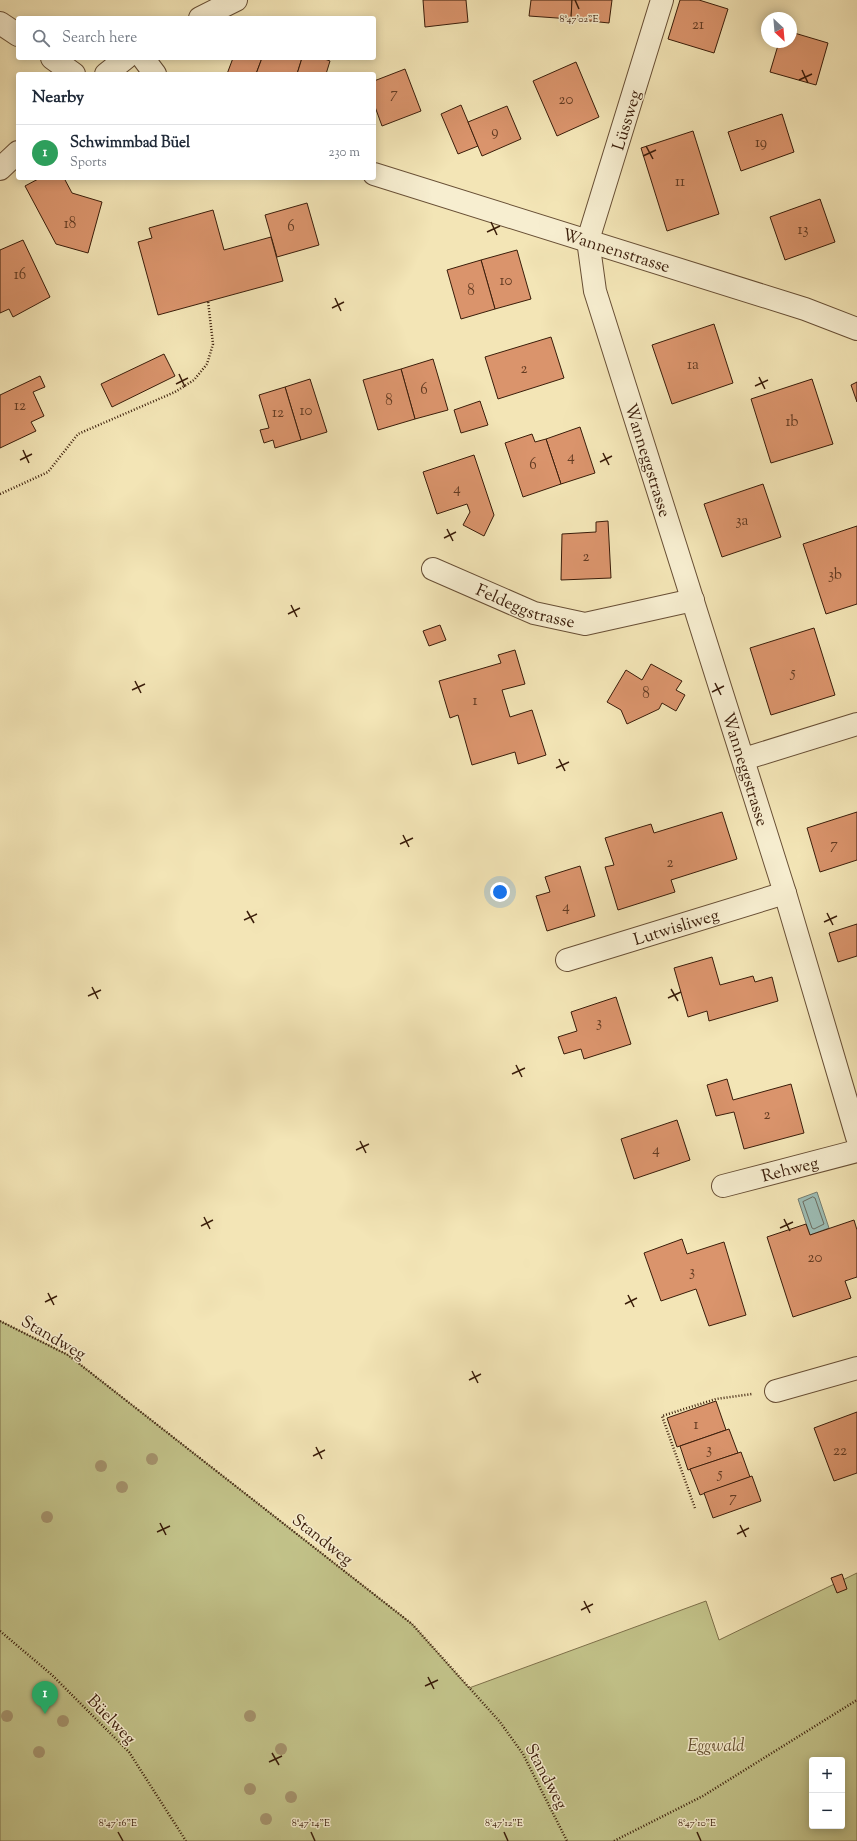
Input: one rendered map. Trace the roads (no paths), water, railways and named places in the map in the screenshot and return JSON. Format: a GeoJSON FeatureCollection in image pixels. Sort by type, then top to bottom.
{"type":"FeatureCollection","features":[{"type":"Feature","properties":{"kind":"street"},"geometry":{"type":"LineString","coordinates":[[204,16],[236,0]]}},
{"type":"Feature","properties":{"kind":"street","name":"Lüssweg"},"geometry":{"type":"LineString","coordinates":[[588,240],[662,0]]}},
{"type":"Feature","properties":{"kind":"street"},"geometry":{"type":"LineString","coordinates":[[0,23],[16,34]]}},
{"type":"Feature","properties":{"kind":"street"},"geometry":{"type":"LineString","coordinates":[[55,60],[71,72]]}},
{"type":"Feature","properties":{"kind":"street"},"geometry":{"type":"LineString","coordinates":[[108,72],[124,60]]}},
{"type":"Feature","properties":{"kind":"street"},"geometry":{"type":"LineString","coordinates":[[144,60],[154,72]]}},
{"type":"Feature","properties":{"kind":"street"},"geometry":{"type":"LineString","coordinates":[[0,169],[16,154]]}},
{"type":"Feature","properties":{"kind":"street","name":"Wannenstrasse"},"geometry":{"type":"LineString","coordinates":[[376,175],[805,309],[857,329]]}},
{"type":"Feature","properties":{"kind":"street","name":"Wanneggstrasse"},"geometry":{"type":"LineString","coordinates":[[588,240],[595,291],[744,759],[857,1137]]}},
{"type":"Feature","properties":{"kind":"street","name":"Feldeggstrasse"},"geometry":{"type":"LineString","coordinates":[[433,568],[534,613],[585,624],[693,600]]}},
{"type":"Feature","properties":{"kind":"street"},"geometry":{"type":"LineString","coordinates":[[744,759],[857,724]]}},
{"type":"Feature","properties":{"kind":"street","name":"Lutwisliweg"},"geometry":{"type":"LineString","coordinates":[[567,960],[785,892]]}},
{"type":"Feature","properties":{"kind":"street","name":"Rehweg"},"geometry":{"type":"LineString","coordinates":[[723,1186],[857,1151]]}},
{"type":"Feature","properties":{"kind":"street"},"geometry":{"type":"LineString","coordinates":[[776,1392],[857,1368]]}},
{"type":"Feature","properties":{"kind":"water"},"geometry":{"type":"Polygon","coordinates":[[[817,1192],[829,1228],[810,1235],[798,1199],[817,1192]]]}},
{"type":"Feature","properties":{"kind":"place","name":"Schwimmbad Büel"},"geometry":{"type":"Point","coordinates":[45,1714]}},
{"type":"Feature","properties":{"kind":"park label","name":"Eggwald"},"geometry":{"type":"Point","coordinates":[716,1745]}}]}
